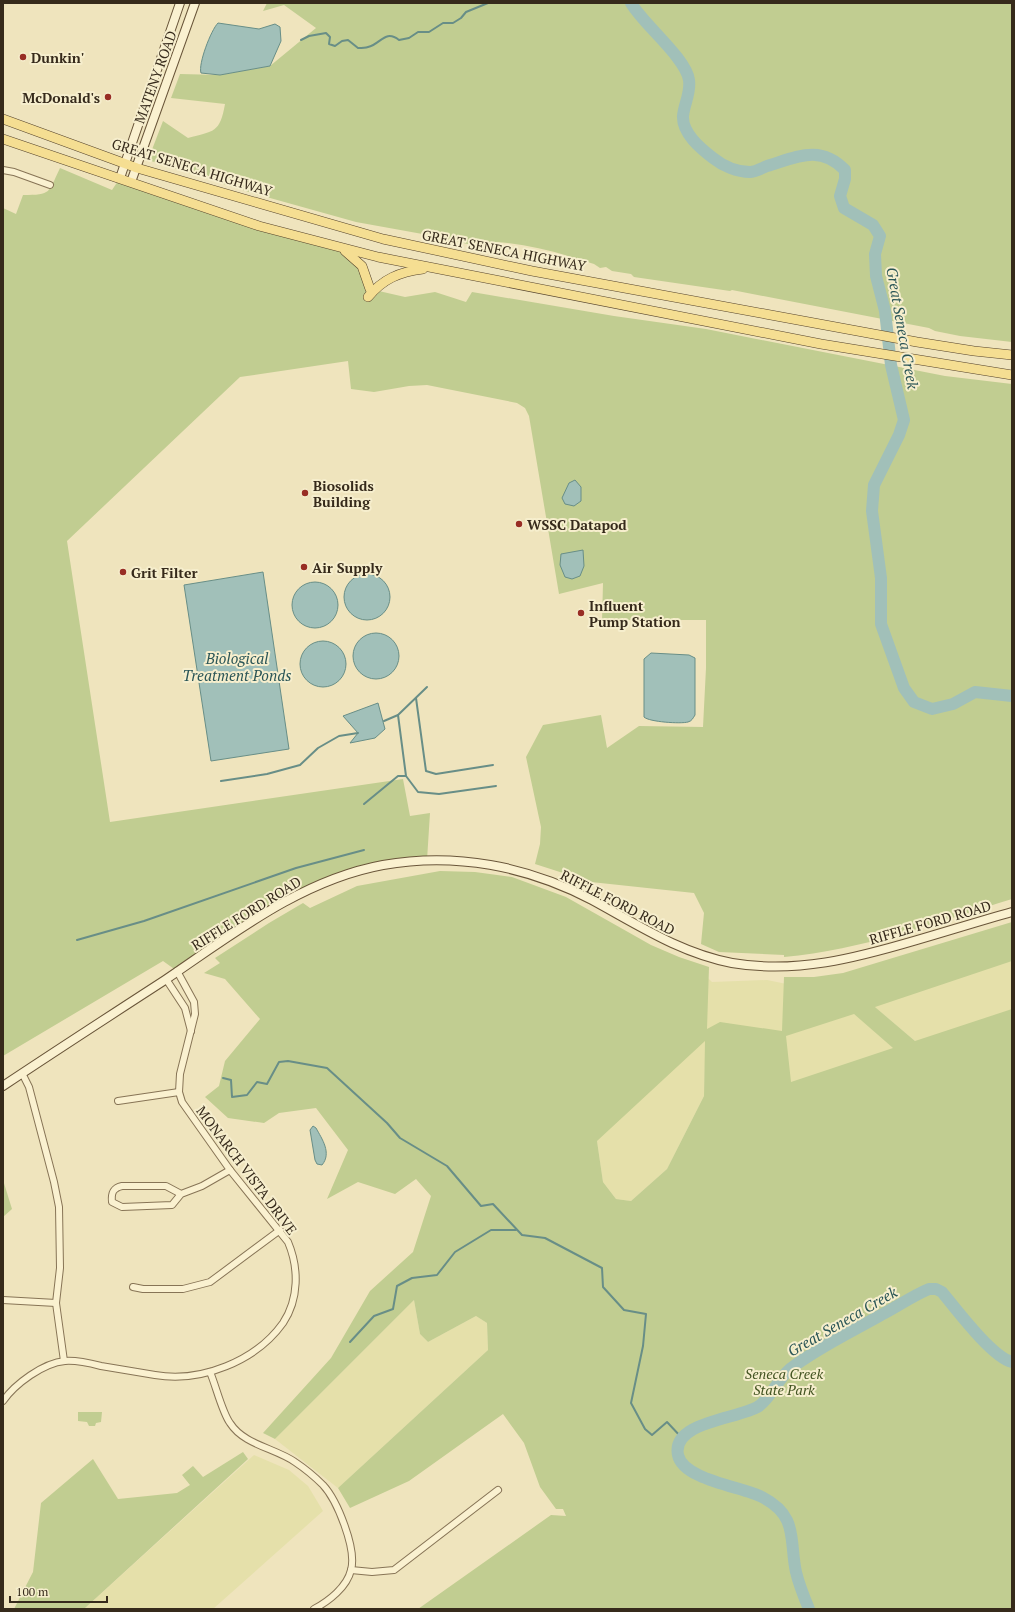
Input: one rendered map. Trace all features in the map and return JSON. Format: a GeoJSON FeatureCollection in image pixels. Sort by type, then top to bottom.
{"type":"FeatureCollection","features":[{"type":"Feature","properties":{"kind":"main road","name":"GREAT SENECA HIGHWAY"},"geometry":{"type":"LineString","coordinates":[[3,119],[125,162],[138,168],[383,239],[532,271],[917,342],[1012,355]]}},
{"type":"Feature","properties":{"kind":"main road"},"geometry":{"type":"LineString","coordinates":[[3,139],[259,226],[341,248],[431,268],[846,348],[1012,375]]}},
{"type":"Feature","properties":{"kind":"main road"},"geometry":{"type":"LineString","coordinates":[[341,248],[362,266],[369,293],[382,282],[396,274],[406,271],[431,268]]}},
{"type":"Feature","properties":{"kind":"street","name":"MATENY ROAD"},"geometry":{"type":"LineString","coordinates":[[120,178],[180,3]]}},
{"type":"Feature","properties":{"kind":"street","name":"MATENY ROAD"},"geometry":{"type":"LineString","coordinates":[[131,182],[138,168],[195,3]]}},
{"type":"Feature","properties":{"kind":"street"},"geometry":{"type":"LineString","coordinates":[[3,170],[14,172],[50,185]]}},
{"type":"Feature","properties":{"kind":"street","name":"RIFFLE FORD ROAD"},"geometry":{"type":"LineString","coordinates":[[3,1086],[277,906],[333,878],[381,866],[420,861],[452,860],[498,866],[530,874],[584,897],[663,940],[690,951],[732,962],[763,967],[794,967],[842,961],[1012,912]]}},
{"type":"Feature","properties":{"kind":"street","name":"MONARCH VISTA DRIVE"},"geometry":{"type":"LineString","coordinates":[[3,1401],[18,1384],[31,1375],[44,1368],[64,1361],[122,1368],[156,1375],[184,1376],[210,1372],[256,1350],[277,1331],[287,1317],[294,1299],[296,1276],[294,1256],[280,1230],[230,1170],[188,1112],[179,1092],[180,1074],[195,1014],[194,1002],[177,971]]}},
{"type":"Feature","properties":{"kind":"street","name":"MONARCH VISTA DRIVE"},"geometry":{"type":"LineString","coordinates":[[166,979],[185,1008],[191,1031]]}},
{"type":"Feature","properties":{"kind":"street"},"geometry":{"type":"LineString","coordinates":[[22,1073],[31,1094],[59,1207],[60,1268],[56,1303],[64,1361]]}},
{"type":"Feature","properties":{"kind":"street"},"geometry":{"type":"LineString","coordinates":[[118,1101],[179,1092]]}},
{"type":"Feature","properties":{"kind":"street"},"geometry":{"type":"LineString","coordinates":[[181,1194],[166,1186],[122,1186],[116,1187],[112,1191],[111,1196],[112,1202],[122,1207],[172,1204],[181,1194],[202,1186],[230,1170]]}},
{"type":"Feature","properties":{"kind":"street"},"geometry":{"type":"LineString","coordinates":[[133,1287],[143,1289],[183,1289],[210,1282],[280,1230]]}},
{"type":"Feature","properties":{"kind":"street"},"geometry":{"type":"LineString","coordinates":[[3,1300],[56,1303]]}},
{"type":"Feature","properties":{"kind":"street"},"geometry":{"type":"LineString","coordinates":[[210,1372],[230,1423],[242,1435],[295,1461],[323,1485],[331,1497],[346,1532],[351,1552],[351,1570],[340,1588],[325,1603],[314,1609]]}},
{"type":"Feature","properties":{"kind":"street"},"geometry":{"type":"LineString","coordinates":[[351,1570],[372,1572],[394,1570],[498,1490]]}},
{"type":"Feature","properties":{"kind":"shaded area"},"geometry":{"type":"Polygon","coordinates":[[[1012,928],[1012,1123],[869,1002],[1012,928]]]}},
{"type":"Feature","properties":{"kind":"shaded area"},"geometry":{"type":"Polygon","coordinates":[[[695,966],[712,982],[767,980],[821,991],[857,1016],[922,1073],[865,1204],[706,1030],[704,1096],[667,1169],[631,1201],[616,1199],[603,1182],[597,1141],[695,966]]]}},
{"type":"Feature","properties":{"kind":"shaded area"},"geometry":{"type":"Polygon","coordinates":[[[414,1300],[420,1334],[428,1342],[476,1316],[487,1323],[488,1350],[338,1488],[275,1439],[414,1300]]]}},
{"type":"Feature","properties":{"kind":"shaded area"},"geometry":{"type":"Polygon","coordinates":[[[254,1455],[289,1470],[308,1486],[323,1511],[213,1609],[84,1609],[254,1455]]]}},
{"type":"Feature","properties":{"kind":"green space"},"geometry":{"type":"Polygon","coordinates":[[[267,3],[1012,3],[1012,342],[960,336],[935,331],[929,328],[732,290],[730,291],[634,277],[631,274],[612,271],[606,267],[600,268],[594,264],[534,247],[496,242],[496,251],[439,237],[356,222],[252,193],[148,160],[163,121],[188,138],[210,132],[218,126],[221,121],[225,104],[171,98],[180,74],[220,75],[270,66],[316,28],[284,5],[263,11],[267,3]]]}},
{"type":"Feature","properties":{"kind":"green space"},"geometry":{"type":"Polygon","coordinates":[[[60,168],[112,190],[120,178],[341,248],[357,261],[370,289],[405,297],[435,292],[466,302],[472,292],[614,316],[706,329],[945,376],[1012,384],[1012,899],[928,926],[871,942],[784,957],[784,955],[719,952],[701,944],[704,913],[694,893],[591,882],[535,864],[540,844],[541,827],[526,757],[543,725],[601,715],[607,748],[639,726],[703,727],[706,668],[706,620],[613,620],[602,622],[603,583],[559,594],[529,416],[525,408],[517,403],[427,385],[409,386],[374,392],[351,389],[348,361],[240,377],[67,541],[110,822],[403,779],[410,816],[430,813],[427,860],[405,862],[311,888],[177,971],[163,961],[3,1056],[3,208],[16,214],[23,195],[39,194],[48,191],[51,188],[60,168]]]}},
{"type":"Feature","properties":{"kind":"green space","name":"Seneca Creek State Park"},"geometry":{"type":"Polygon","coordinates":[[[440,871],[475,872],[512,877],[566,897],[651,945],[679,957],[709,967],[707,1029],[720,1022],[782,1031],[784,977],[814,977],[843,973],[1012,922],[1012,961],[875,1007],[915,1041],[1012,1009],[1012,1609],[418,1609],[551,1515],[566,1516],[563,1509],[556,1509],[540,1487],[524,1443],[503,1414],[409,1481],[350,1508],[338,1488],[488,1350],[487,1323],[476,1316],[428,1342],[420,1334],[414,1300],[275,1439],[263,1433],[331,1358],[370,1291],[413,1252],[431,1196],[416,1179],[395,1194],[358,1182],[327,1199],[348,1150],[316,1108],[279,1113],[264,1123],[228,1118],[205,1097],[219,1086],[225,1061],[260,1019],[225,979],[204,973],[220,963],[215,958],[303,903],[310,908],[357,886],[440,871]],[[854,1014],[786,1036],[791,1082],[893,1048],[854,1014]],[[705,1041],[597,1141],[603,1182],[616,1199],[631,1201],[667,1169],[704,1096],[705,1041]]]}},
{"type":"Feature","properties":{"kind":"green space"},"geometry":{"type":"Polygon","coordinates":[[[3,1180],[12,1209],[3,1217],[3,1180]]]}},
{"type":"Feature","properties":{"kind":"green space"},"geometry":{"type":"Polygon","coordinates":[[[78,1412],[102,1412],[101,1422],[96,1423],[95,1426],[89,1426],[87,1422],[78,1421],[78,1412]]]}},
{"type":"Feature","properties":{"kind":"green space"},"geometry":{"type":"Polygon","coordinates":[[[243,1452],[248,1459],[84,1609],[14,1609],[33,1572],[41,1503],[93,1459],[118,1499],[177,1493],[190,1485],[182,1475],[193,1466],[203,1477],[243,1452]]]}},
{"type":"Feature","properties":{"kind":"water"},"geometry":{"type":"Polygon","coordinates":[[[218,23],[259,29],[275,24],[280,27],[281,41],[270,66],[220,75],[201,73],[201,62],[206,47],[212,32],[218,23]]]}},
{"type":"Feature","properties":{"kind":"water"},"geometry":{"type":"Polygon","coordinates":[[[575,480],[581,487],[581,501],[574,506],[565,504],[562,498],[569,483],[575,480]]]}},
{"type":"Feature","properties":{"kind":"water"},"geometry":{"type":"Polygon","coordinates":[[[583,550],[584,566],[580,576],[572,579],[565,577],[560,565],[561,554],[583,550]]]}},
{"type":"Feature","properties":{"kind":"water","name":"Biological Treatment Ponds"},"geometry":{"type":"Polygon","coordinates":[[[263,572],[289,749],[211,761],[184,585],[263,572]]]}},
{"type":"Feature","properties":{"kind":"water"},"geometry":{"type":"Polygon","coordinates":[[[367,574],[380,578],[386,584],[390,597],[386,610],[380,616],[367,620],[354,616],[348,610],[344,597],[348,584],[354,578],[367,574]]]}},
{"type":"Feature","properties":{"kind":"water"},"geometry":{"type":"Polygon","coordinates":[[[315,582],[328,586],[334,592],[338,605],[334,618],[328,624],[315,628],[302,624],[296,618],[292,605],[296,592],[302,586],[315,582]]]}},
{"type":"Feature","properties":{"kind":"water"},"geometry":{"type":"Polygon","coordinates":[[[376,633],[389,637],[395,643],[399,656],[395,669],[389,675],[376,679],[363,675],[357,669],[353,656],[357,643],[363,637],[376,633]]]}},
{"type":"Feature","properties":{"kind":"water"},"geometry":{"type":"Polygon","coordinates":[[[323,641],[336,645],[342,651],[346,664],[342,677],[336,683],[323,687],[310,683],[304,677],[300,664],[304,651],[310,645],[323,641]]]}},
{"type":"Feature","properties":{"kind":"water"},"geometry":{"type":"Polygon","coordinates":[[[651,653],[689,655],[695,658],[695,715],[690,721],[684,723],[672,723],[647,719],[644,717],[644,659],[651,653]]]}},
{"type":"Feature","properties":{"kind":"water"},"geometry":{"type":"Polygon","coordinates":[[[378,703],[385,729],[375,738],[350,743],[358,733],[343,716],[378,703]]]}},
{"type":"Feature","properties":{"kind":"water"},"geometry":{"type":"Polygon","coordinates":[[[313,1126],[316,1128],[325,1146],[326,1156],[322,1165],[317,1164],[315,1160],[310,1130],[313,1126]]]}},
{"type":"Feature","properties":{"kind":"waterway"},"geometry":{"type":"LineString","coordinates":[[301,40],[309,36],[326,33],[330,37],[329,44],[335,46],[342,41],[348,40],[358,48],[366,48],[386,37],[390,36],[399,40],[409,38],[418,32],[429,32],[443,23],[453,23],[461,18],[466,12],[488,3]]}},
{"type":"Feature","properties":{"kind":"waterway"},"geometry":{"type":"LineString","coordinates":[[494,3],[500,3]]}},
{"type":"Feature","properties":{"kind":"waterway","name":"Great Seneca Creek"},"geometry":{"type":"LineString","coordinates":[[631,3],[686,71],[689,85],[683,122],[693,140],[713,158],[730,168],[750,172],[798,156],[817,155],[826,157],[836,162],[845,170],[845,179],[840,196],[844,208],[873,225],[880,236],[875,254],[876,276],[885,311],[891,365],[904,420],[899,435],[874,485],[872,511],[881,578],[881,624],[904,688],[914,702],[932,709],[953,704],[975,692],[1012,696]]}},
{"type":"Feature","properties":{"kind":"waterway"},"geometry":{"type":"LineString","coordinates":[[384,721],[398,715],[427,687]]}},
{"type":"Feature","properties":{"kind":"waterway"},"geometry":{"type":"LineString","coordinates":[[416,698],[426,771],[436,774],[493,765]]}},
{"type":"Feature","properties":{"kind":"waterway"},"geometry":{"type":"LineString","coordinates":[[398,715],[406,776],[418,792],[439,794],[496,786]]}},
{"type":"Feature","properties":{"kind":"waterway"},"geometry":{"type":"LineString","coordinates":[[221,781],[267,774],[300,765],[318,748],[339,736],[358,733]]}},
{"type":"Feature","properties":{"kind":"waterway"},"geometry":{"type":"LineString","coordinates":[[364,804],[398,776],[406,776]]}},
{"type":"Feature","properties":{"kind":"waterway"},"geometry":{"type":"LineString","coordinates":[[77,940],[144,921],[296,868],[364,850]]}},
{"type":"Feature","properties":{"kind":"waterway"},"geometry":{"type":"LineString","coordinates":[[223,1078],[231,1080],[232,1097],[247,1095],[257,1082],[267,1084],[279,1062],[288,1061],[327,1068],[387,1123],[400,1138],[447,1166],[481,1206],[493,1204],[522,1235],[545,1238],[602,1268],[603,1287],[624,1310],[646,1314],[643,1346],[631,1403],[645,1429],[652,1435],[667,1422],[682,1438]]}},
{"type":"Feature","properties":{"kind":"waterway"},"geometry":{"type":"LineString","coordinates":[[350,1342],[374,1316],[393,1309],[397,1286],[412,1278],[437,1275],[455,1252],[491,1230],[516,1230]]}},
{"type":"Feature","properties":{"kind":"waterway","name":"Great Seneca Creek"},"geometry":{"type":"LineString","coordinates":[[809,1609],[796,1572],[790,1530],[782,1512],[774,1504],[762,1497],[702,1477],[682,1464],[678,1455],[679,1444],[685,1435],[696,1428],[759,1406],[764,1402],[786,1373],[800,1361],[834,1340],[929,1289],[936,1289],[942,1292],[985,1342],[1004,1358],[1012,1362]]}},
{"type":"Feature","properties":{"kind":"place","name":"Dunkin'"},"geometry":{"type":"Point","coordinates":[23,57]}},
{"type":"Feature","properties":{"kind":"place","name":"McDonald's"},"geometry":{"type":"Point","coordinates":[108,97]}},
{"type":"Feature","properties":{"kind":"place","name":"Biosolids Building"},"geometry":{"type":"Point","coordinates":[305,493]}},
{"type":"Feature","properties":{"kind":"place","name":"WSSC Datapod"},"geometry":{"type":"Point","coordinates":[519,524]}},
{"type":"Feature","properties":{"kind":"place","name":"Air Supply"},"geometry":{"type":"Point","coordinates":[304,567]}},
{"type":"Feature","properties":{"kind":"place","name":"Grit Filter"},"geometry":{"type":"Point","coordinates":[123,572]}},
{"type":"Feature","properties":{"kind":"place","name":"Influent Pump Station"},"geometry":{"type":"Point","coordinates":[581,613]}}]}
